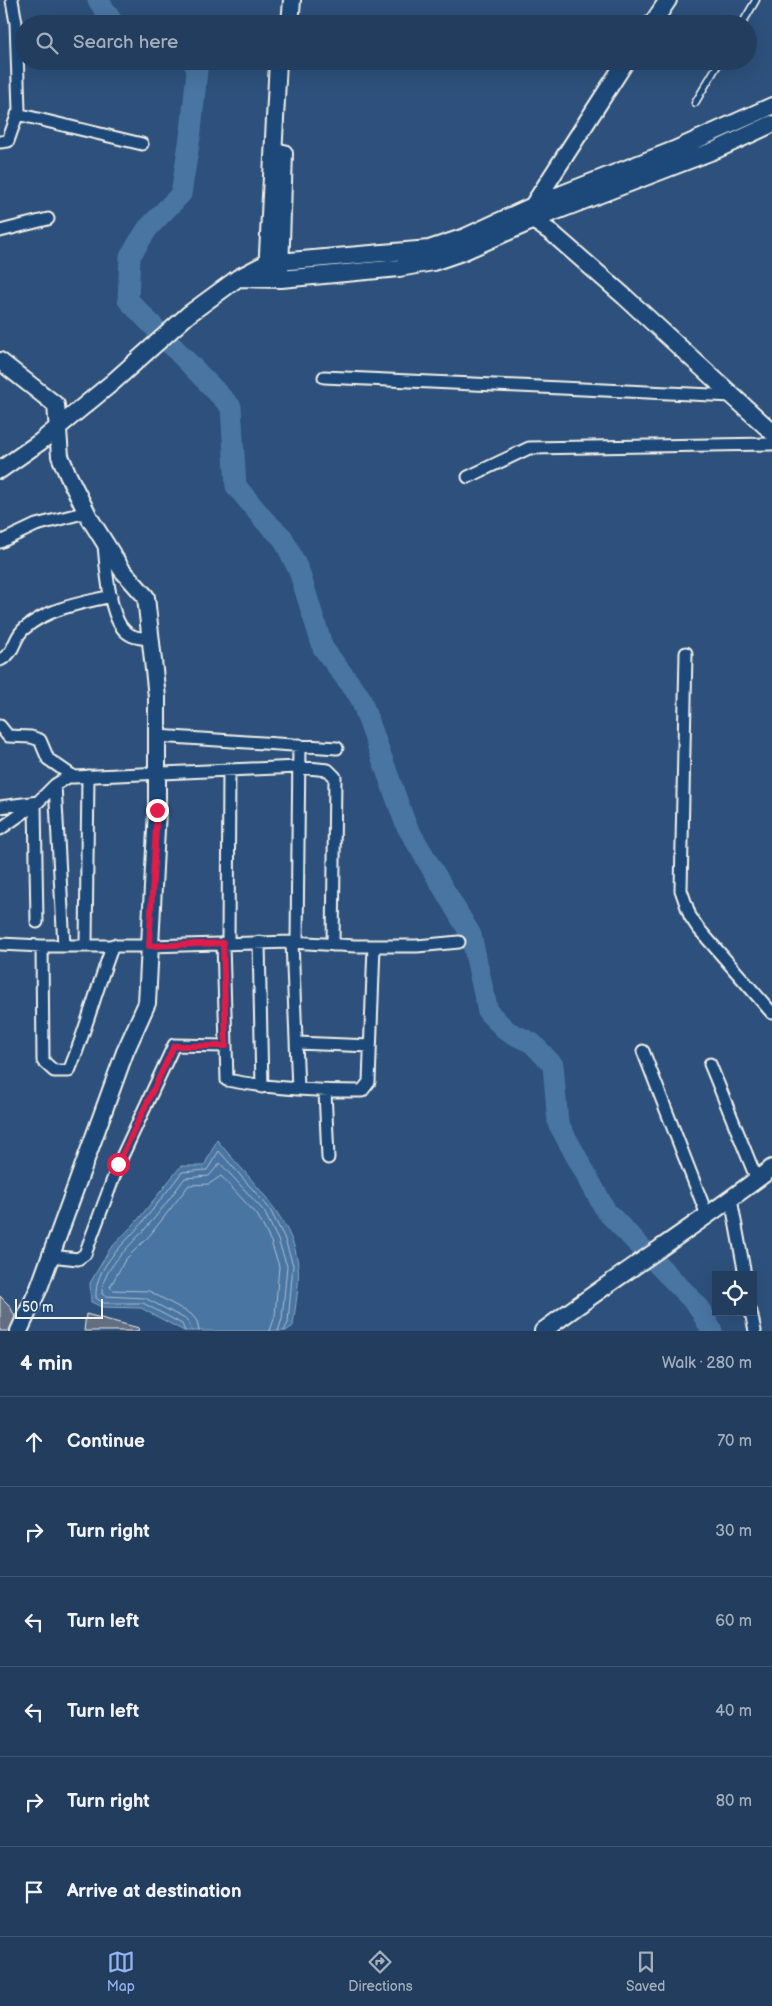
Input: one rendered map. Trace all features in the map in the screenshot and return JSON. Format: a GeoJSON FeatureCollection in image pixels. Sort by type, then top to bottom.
{"type":"FeatureCollection","features":[{"type":"Feature","properties":{"kind":"street"},"geometry":{"type":"LineString","coordinates":[[12,0],[15,16]]}},
{"type":"Feature","properties":{"kind":"street"},"geometry":{"type":"LineString","coordinates":[[280,15],[281,0]]}},
{"type":"Feature","properties":{"kind":"street"},"geometry":{"type":"LineString","coordinates":[[291,15],[292,0]]}},
{"type":"Feature","properties":{"kind":"street"},"geometry":{"type":"LineString","coordinates":[[658,15],[668,0]]}},
{"type":"Feature","properties":{"kind":"street"},"geometry":{"type":"LineString","coordinates":[[669,15],[679,0]]}},
{"type":"Feature","properties":{"kind":"street"},"geometry":{"type":"LineString","coordinates":[[0,142],[8,141],[17,114],[17,70]]}},
{"type":"Feature","properties":{"kind":"street"},"geometry":{"type":"LineString","coordinates":[[274,280],[278,70]]}},
{"type":"Feature","properties":{"kind":"street"},"geometry":{"type":"LineString","coordinates":[[273,262],[287,70]]}},
{"type":"Feature","properties":{"kind":"street"},"geometry":{"type":"LineString","coordinates":[[238,278],[274,280],[399,268],[433,262],[462,252],[533,214],[621,70]]}},
{"type":"Feature","properties":{"kind":"street"},"geometry":{"type":"LineString","coordinates":[[552,233],[551,207],[562,178],[632,70]]}},
{"type":"Feature","properties":{"kind":"street"},"geometry":{"type":"LineString","coordinates":[[551,207],[772,106]]}},
{"type":"Feature","properties":{"kind":"street"},"geometry":{"type":"LineString","coordinates":[[17,114],[142,144]]}},
{"type":"Feature","properties":{"kind":"street"},"geometry":{"type":"LineString","coordinates":[[0,470],[58,428],[189,314],[238,278],[273,262],[429,249],[718,149],[772,124]]}},
{"type":"Feature","properties":{"kind":"street"},"geometry":{"type":"LineString","coordinates":[[533,214],[771,433]]}},
{"type":"Feature","properties":{"kind":"street"},"geometry":{"type":"LineString","coordinates":[[0,231],[48,220]]}},
{"type":"Feature","properties":{"kind":"street"},"geometry":{"type":"LineString","coordinates":[[0,362],[56,405],[60,456],[87,512],[104,541],[122,570],[146,597],[157,697],[157,773],[147,1003],[100,1118],[50,1256],[19,1331]]}},
{"type":"Feature","properties":{"kind":"street"},"geometry":{"type":"LineString","coordinates":[[324,377],[733,396]]}},
{"type":"Feature","properties":{"kind":"street"},"geometry":{"type":"LineString","coordinates":[[468,477],[528,448],[771,433]]}},
{"type":"Feature","properties":{"kind":"street"},"geometry":{"type":"LineString","coordinates":[[0,542],[36,525],[87,512]]}},
{"type":"Feature","properties":{"kind":"street"},"geometry":{"type":"LineString","coordinates":[[104,541],[116,620],[124,631],[134,637],[150,639]]}},
{"type":"Feature","properties":{"kind":"street"},"geometry":{"type":"LineString","coordinates":[[0,660],[12,652],[17,638],[26,627],[62,608],[111,596]]}},
{"type":"Feature","properties":{"kind":"street"},"geometry":{"type":"LineString","coordinates":[[686,653],[681,890],[690,916],[698,928],[772,1013]]}},
{"type":"Feature","properties":{"kind":"street"},"geometry":{"type":"LineString","coordinates":[[0,726],[8,736],[31,737],[40,740],[48,760],[74,777]]}},
{"type":"Feature","properties":{"kind":"street"},"geometry":{"type":"LineString","coordinates":[[157,736],[337,748]]}},
{"type":"Feature","properties":{"kind":"street"},"geometry":{"type":"LineString","coordinates":[[298,1089],[294,942],[299,745]]}},
{"type":"Feature","properties":{"kind":"street"},"geometry":{"type":"LineString","coordinates":[[0,829],[36,803],[54,785],[68,777],[298,767],[328,770],[335,777],[333,945]]}},
{"type":"Feature","properties":{"kind":"street"},"geometry":{"type":"LineString","coordinates":[[229,769],[226,943],[227,1080],[262,1087],[325,1091],[362,1091],[366,1088],[369,1082],[374,946]]}},
{"type":"Feature","properties":{"kind":"street"},"geometry":{"type":"LineString","coordinates":[[86,946],[88,776]]}},
{"type":"Feature","properties":{"kind":"street"},"geometry":{"type":"LineString","coordinates":[[54,785],[64,946]]}},
{"type":"Feature","properties":{"kind":"street"},"geometry":{"type":"LineString","coordinates":[[0,807],[36,803]]}},
{"type":"Feature","properties":{"kind":"street"},"geometry":{"type":"LineString","coordinates":[[36,803],[37,922]]}},
{"type":"Feature","properties":{"kind":"street"},"geometry":{"type":"LineString","coordinates":[[259,942],[262,1087]]}},
{"type":"Feature","properties":{"kind":"street"},"geometry":{"type":"LineString","coordinates":[[0,944],[149,946],[294,942],[333,945],[417,946],[459,942]]}},
{"type":"Feature","properties":{"kind":"street"},"geometry":{"type":"LineString","coordinates":[[42,946],[44,1061],[54,1071],[69,1071],[81,1043],[97,988],[113,946]]}},
{"type":"Feature","properties":{"kind":"street"},"geometry":{"type":"LineString","coordinates":[[297,1043],[370,1046]]}},
{"type":"Feature","properties":{"kind":"street"},"geometry":{"type":"LineString","coordinates":[[50,1256],[78,1259],[85,1254],[118,1164],[174,1046],[226,1046]]}},
{"type":"Feature","properties":{"kind":"street"},"geometry":{"type":"LineString","coordinates":[[643,1051],[707,1216]]}},
{"type":"Feature","properties":{"kind":"street"},"geometry":{"type":"LineString","coordinates":[[710,1064],[757,1180]]}},
{"type":"Feature","properties":{"kind":"street"},"geometry":{"type":"LineString","coordinates":[[325,1091],[328,1158]]}},
{"type":"Feature","properties":{"kind":"street"},"geometry":{"type":"LineString","coordinates":[[543,1331],[616,1277],[707,1216],[772,1168]]}},
{"type":"Feature","properties":{"kind":"street"},"geometry":{"type":"LineString","coordinates":[[731,1199],[744,1271]]}},
{"type":"Feature","properties":{"kind":"street"},"geometry":{"type":"LineString","coordinates":[[752,1316],[755,1331]]}},
{"type":"Feature","properties":{"kind":"lane"},"geometry":{"type":"LineString","coordinates":[[747,15],[756,0]]}},
{"type":"Feature","properties":{"kind":"lane"},"geometry":{"type":"LineString","coordinates":[[695,103],[715,70]]}},
{"type":"Feature","properties":{"kind":"water"},"geometry":{"type":"Polygon","coordinates":[[[217,1140],[278,1214],[295,1248],[298,1265],[298,1288],[293,1326],[286,1331],[184,1331],[141,1308],[102,1307],[91,1302],[90,1283],[110,1249],[136,1222],[181,1166],[204,1166],[217,1140]]]}},
{"type":"Feature","properties":{"kind":"building"},"geometry":{"type":"Polygon","coordinates":[[[0,1296],[10,1306],[15,1317],[9,1331],[0,1331],[0,1296]]]}},
{"type":"Feature","properties":{"kind":"building"},"geometry":{"type":"Polygon","coordinates":[[[86,1314],[139,1328],[138,1331],[84,1331],[86,1314]]]}},
{"type":"Feature","properties":{"kind":"waterway"},"geometry":{"type":"LineString","coordinates":[[98,0],[108,15]]}},
{"type":"Feature","properties":{"kind":"waterway"},"geometry":{"type":"LineString","coordinates":[[197,70],[191,131],[181,194],[148,228],[130,256],[128,300],[231,407],[236,486],[265,521],[283,538],[299,571],[323,648],[360,697],[406,825],[471,935],[488,1012],[507,1031],[532,1043],[553,1065],[558,1123],[606,1211],[698,1306],[712,1331]]}},
{"type":"Feature","properties":{"kind":"route"},"geometry":{"type":"LineString","coordinates":[[118,1164],[160,1072],[174,1046],[226,1046],[223,943],[149,946],[157,810]]}}]}
